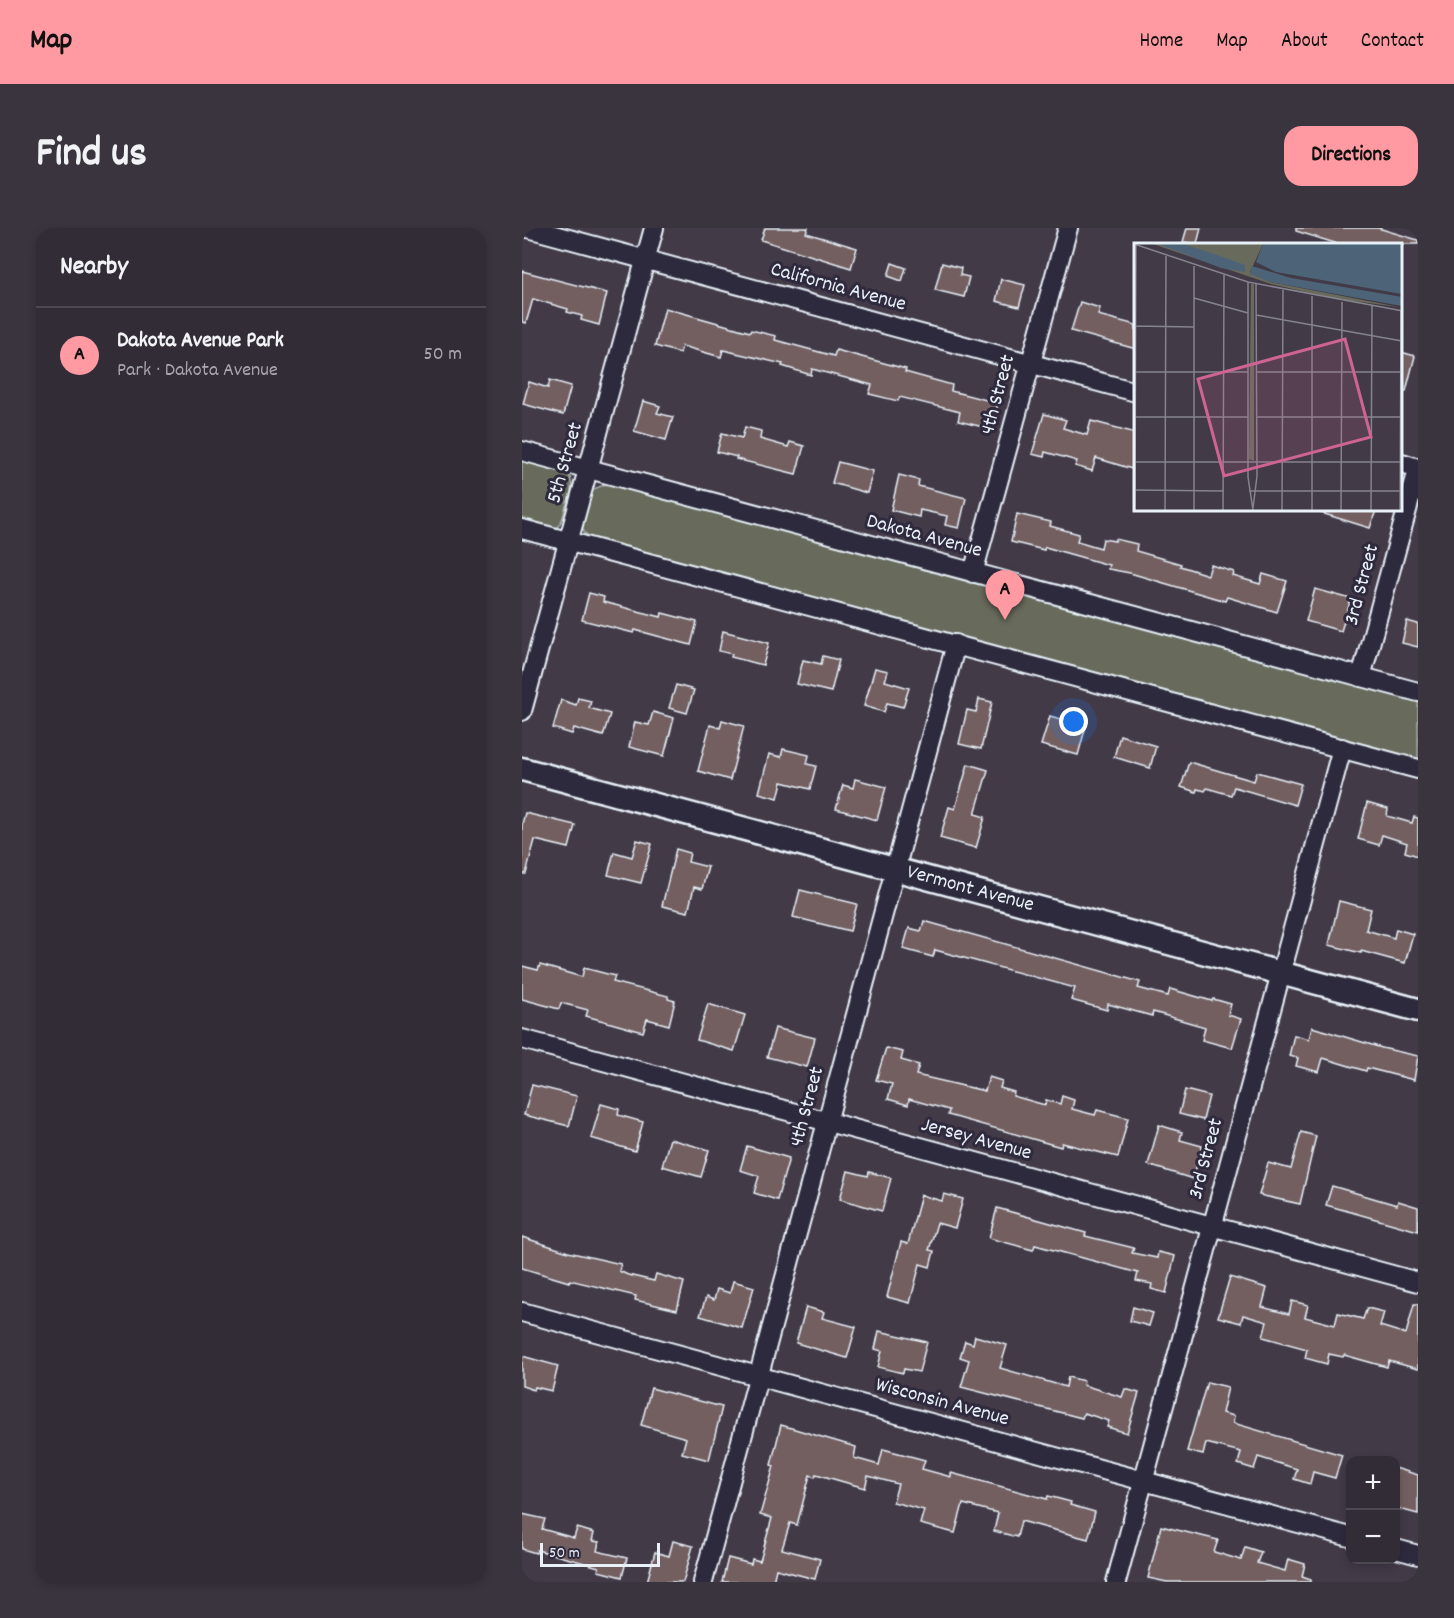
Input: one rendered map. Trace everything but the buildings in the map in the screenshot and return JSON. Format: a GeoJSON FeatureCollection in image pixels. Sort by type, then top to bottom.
{"type":"FeatureCollection","features":[{"type":"Feature","properties":{"kind":"street","name":"California Avenue"},"geometry":{"type":"LineString","coordinates":[[528,228],[1134,391]]}},
{"type":"Feature","properties":{"kind":"street","name":"5th Street"},"geometry":{"type":"LineString","coordinates":[[522,711],[654,228]]}},
{"type":"Feature","properties":{"kind":"street","name":"4th Street"},"geometry":{"type":"LineString","coordinates":[[973,573],[1068,228]]}},
{"type":"Feature","properties":{"kind":"street","name":"Dakota Avenue"},"geometry":{"type":"LineString","coordinates":[[522,451],[1418,692]]}},
{"type":"Feature","properties":{"kind":"street"},"geometry":{"type":"LineString","coordinates":[[1403,465],[1418,469]]}},
{"type":"Feature","properties":{"kind":"street","name":"3rd Street"},"geometry":{"type":"LineString","coordinates":[[1361,677],[1418,469]]}},
{"type":"Feature","properties":{"kind":"street"},"geometry":{"type":"LineString","coordinates":[[522,529],[1418,769]]}},
{"type":"Feature","properties":{"kind":"street","name":"4th Street"},"geometry":{"type":"LineString","coordinates":[[703,1582],[956,644]]}},
{"type":"Feature","properties":{"kind":"street","name":"3rd Street"},"geometry":{"type":"LineString","coordinates":[[1116,1582],[1342,748]]}},
{"type":"Feature","properties":{"kind":"street","name":"Vermont Avenue"},"geometry":{"type":"LineString","coordinates":[[522,769],[1418,1010]]}},
{"type":"Feature","properties":{"kind":"street","name":"Jersey Avenue"},"geometry":{"type":"LineString","coordinates":[[522,1039],[1418,1282]]}},
{"type":"Feature","properties":{"kind":"street","name":"Wisconsin Avenue"},"geometry":{"type":"LineString","coordinates":[[522,1312],[1346,1536]]}},
{"type":"Feature","properties":{"kind":"street"},"geometry":{"type":"LineString","coordinates":[[1400,1550],[1418,1555]]}},
{"type":"Feature","properties":{"kind":"green space"},"geometry":{"type":"Polygon","coordinates":[[[522,459],[567,471],[569,475],[572,487],[570,495],[561,521],[554,530],[522,520],[522,459]]]}},
{"type":"Feature","properties":{"kind":"green space"},"geometry":{"type":"Polygon","coordinates":[[[608,483],[1418,701],[1418,761],[591,539],[584,532],[581,522],[594,489],[608,483]]]}},
{"type":"Feature","properties":{"kind":"place","name":"Dakota Avenue Park"},"geometry":{"type":"Point","coordinates":[1005,620]}}]}
